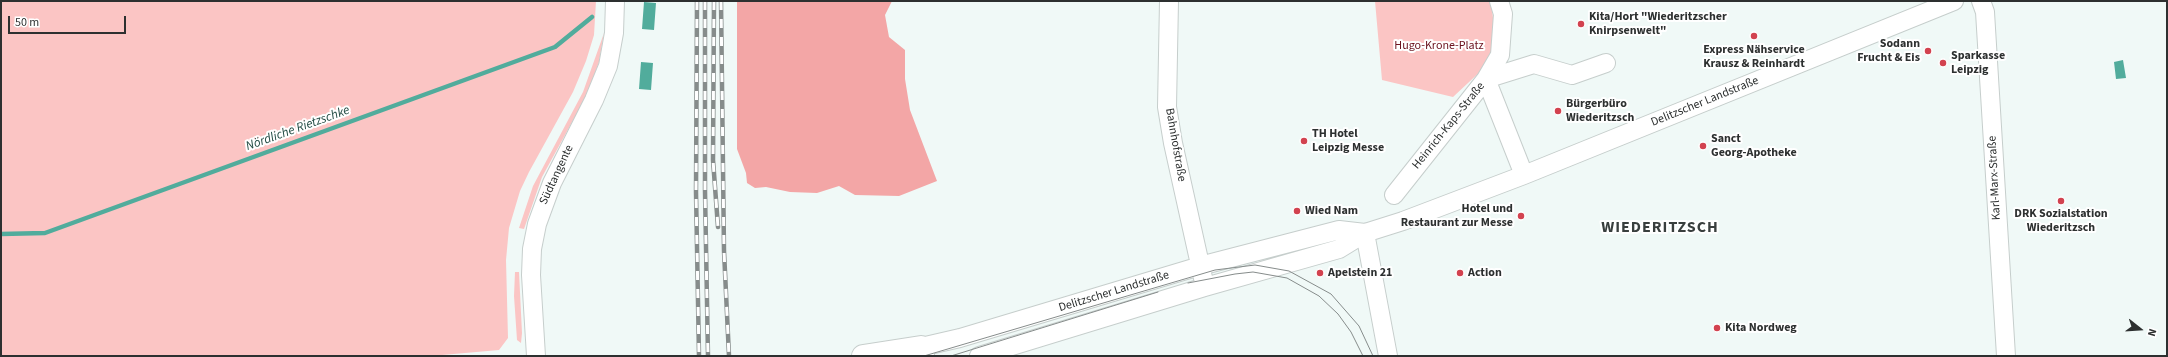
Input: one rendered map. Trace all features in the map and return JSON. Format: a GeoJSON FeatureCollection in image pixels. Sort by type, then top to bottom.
{"type":"FeatureCollection","features":[{"type":"Feature","properties":{"kind":"main road","name":"Delitzscher Landstraße"},"geometry":{"type":"LineString","coordinates":[[863,356],[922,352]]}},
{"type":"Feature","properties":{"kind":"street","name":"Bahnhofstraße"},"geometry":{"type":"LineString","coordinates":[[1169,1],[1167,107],[1173,143],[1205,287]]}},
{"type":"Feature","properties":{"kind":"street"},"geometry":{"type":"LineString","coordinates":[[1486,80],[1500,55],[1503,14],[1499,1]]}},
{"type":"Feature","properties":{"kind":"street","name":"Delitzscher Landstraße"},"geometry":{"type":"LineString","coordinates":[[979,356],[1205,287],[1339,249],[1364,233],[1403,221],[1524,175],[1954,1]]}},
{"type":"Feature","properties":{"kind":"street","name":"Karl-Marx-Straße"},"geometry":{"type":"LineString","coordinates":[[1981,1],[1985,12],[2006,356]]}},
{"type":"Feature","properties":{"kind":"street","name":"Südtangente"},"geometry":{"type":"LineString","coordinates":[[536,356],[531,275],[532,249],[537,224],[552,183],[602,84],[612,44],[615,6]]}},
{"type":"Feature","properties":{"kind":"street"},"geometry":{"type":"LineString","coordinates":[[1486,80],[1534,64],[1572,76],[1606,63]]}},
{"type":"Feature","properties":{"kind":"street","name":"Heinrich-Kaps-Straße"},"geometry":{"type":"LineString","coordinates":[[1394,195],[1486,80],[1524,175]]}},
{"type":"Feature","properties":{"kind":"street","name":"Delitzscher Landstraße"},"geometry":{"type":"LineString","coordinates":[[922,352],[960,338],[1200,266],[1339,230],[1364,233]]}},
{"type":"Feature","properties":{"kind":"street"},"geometry":{"type":"LineString","coordinates":[[1364,233],[1388,356]]}},
{"type":"Feature","properties":{"kind":"green space"},"geometry":{"type":"Polygon","coordinates":[[[1,1],[596,1],[594,35],[586,61],[573,92],[520,191],[509,228],[506,260],[508,338],[499,350],[431,356],[1,356],[1,1]]]}},
{"type":"Feature","properties":{"kind":"green space","name":"Hugo-Krone-Platz"},"geometry":{"type":"Polygon","coordinates":[[[1375,1],[1491,1],[1495,34],[1491,54],[1483,69],[1453,97],[1382,80],[1375,1]]]}},
{"type":"Feature","properties":{"kind":"green space"},"geometry":{"type":"Polygon","coordinates":[[[604,33],[599,62],[588,93],[542,177],[524,229],[519,228],[533,186],[583,92],[604,33]]]}},
{"type":"Feature","properties":{"kind":"green space"},"geometry":{"type":"Polygon","coordinates":[[[515,272],[519,272],[522,333],[521,343],[517,340],[514,296],[515,272]]]}},
{"type":"Feature","properties":{"kind":"shaded area"},"geometry":{"type":"Polygon","coordinates":[[[737,1],[892,1],[885,15],[889,37],[905,50],[905,79],[910,110],[937,181],[899,196],[855,195],[839,186],[817,193],[790,192],[766,187],[755,188],[747,183],[746,173],[737,149],[737,1]]]}},
{"type":"Feature","properties":{"kind":"shaded area"},"geometry":{"type":"Polygon","coordinates":[[[644,2],[656,3],[654,30],[642,29],[644,2]]]}},
{"type":"Feature","properties":{"kind":"shaded area"},"geometry":{"type":"Polygon","coordinates":[[[2123,60],[2126,78],[2116,79],[2114,62],[2123,60]]]}},
{"type":"Feature","properties":{"kind":"shaded area"},"geometry":{"type":"Polygon","coordinates":[[[641,62],[653,63],[651,90],[639,89],[641,62]]]}},
{"type":"Feature","properties":{"kind":"waterway","name":"Nördliche Rietzschke"},"geometry":{"type":"LineString","coordinates":[[1,234],[45,233],[555,47],[592,17]]}},
{"type":"Feature","properties":{"kind":"tram line"},"geometry":{"type":"LineString","coordinates":[[924,356],[1215,270],[1255,265],[1289,271],[1331,294],[1359,326],[1373,356]]}},
{"type":"Feature","properties":{"kind":"tram line"},"geometry":{"type":"LineString","coordinates":[[1188,283],[1253,272],[1287,278],[1319,296],[1338,314],[1351,332],[1363,356]]}},
{"type":"Feature","properties":{"kind":"tram line"},"geometry":{"type":"LineString","coordinates":[[951,356],[1158,292]]}},
{"type":"Feature","properties":{"kind":"railway"},"geometry":{"type":"LineString","coordinates":[[697,1],[696,192],[699,356]]}},
{"type":"Feature","properties":{"kind":"railway"},"geometry":{"type":"LineString","coordinates":[[705,1],[705,191],[708,356]]}},
{"type":"Feature","properties":{"kind":"railway"},"geometry":{"type":"LineString","coordinates":[[714,1],[713,160],[718,227]]}},
{"type":"Feature","properties":{"kind":"railway"},"geometry":{"type":"LineString","coordinates":[[721,1],[724,251],[729,356]]}},
{"type":"Feature","properties":{"kind":"place","name":"Kita/Hort \"Wiederitzscher Knirpsenwelt\""},"geometry":{"type":"Point","coordinates":[1581,24]}},
{"type":"Feature","properties":{"kind":"place","name":"Express Nähservice Krausz & Reinhardt"},"geometry":{"type":"Point","coordinates":[1754,36]}},
{"type":"Feature","properties":{"kind":"place","name":"Sodann Frucht & Eis"},"geometry":{"type":"Point","coordinates":[1928,51]}},
{"type":"Feature","properties":{"kind":"place","name":"Sparkasse Leipzig"},"geometry":{"type":"Point","coordinates":[1943,63]}},
{"type":"Feature","properties":{"kind":"place","name":"Bürgerbüro Wiederitzsch"},"geometry":{"type":"Point","coordinates":[1558,111]}},
{"type":"Feature","properties":{"kind":"place","name":"TH Hotel Leipzig Messe"},"geometry":{"type":"Point","coordinates":[1304,141]}},
{"type":"Feature","properties":{"kind":"place","name":"Sanct Georg-Apotheke"},"geometry":{"type":"Point","coordinates":[1703,146]}},
{"type":"Feature","properties":{"kind":"place","name":"DRK Sozialstation Wiederitzsch"},"geometry":{"type":"Point","coordinates":[2061,201]}},
{"type":"Feature","properties":{"kind":"place","name":"Wied Nam"},"geometry":{"type":"Point","coordinates":[1297,211]}},
{"type":"Feature","properties":{"kind":"place","name":"Hotel und Restaurant zur Messe"},"geometry":{"type":"Point","coordinates":[1521,216]}},
{"type":"Feature","properties":{"kind":"place","name":"Apelstein 21"},"geometry":{"type":"Point","coordinates":[1320,273]}},
{"type":"Feature","properties":{"kind":"place","name":"Action"},"geometry":{"type":"Point","coordinates":[1460,273]}},
{"type":"Feature","properties":{"kind":"place","name":"Kita Nordweg"},"geometry":{"type":"Point","coordinates":[1717,328]}},
{"type":"Feature","properties":{"kind":"district","name":"WIEDERITZSCH"},"geometry":{"type":"Point","coordinates":[1660,228]}}]}
